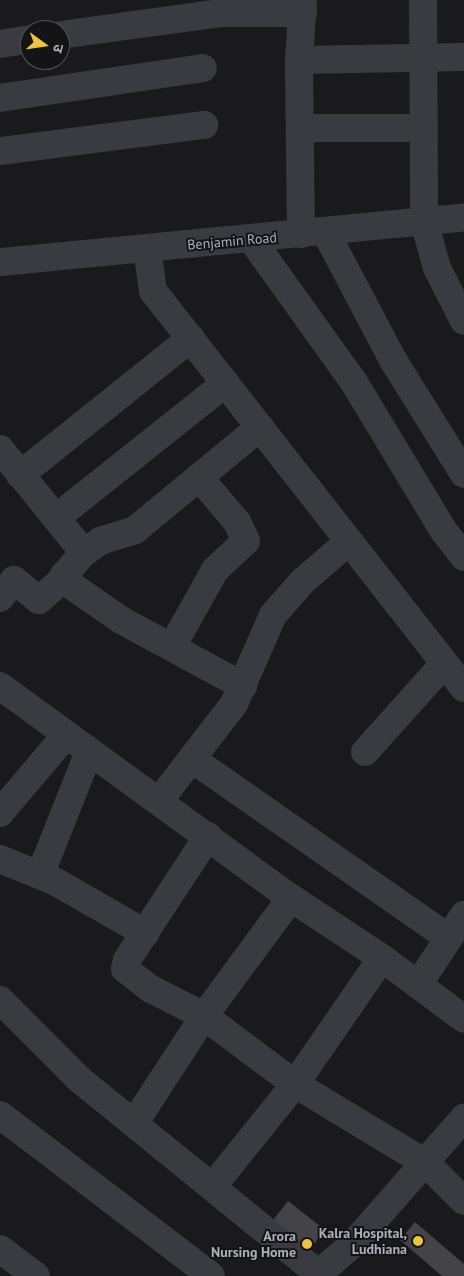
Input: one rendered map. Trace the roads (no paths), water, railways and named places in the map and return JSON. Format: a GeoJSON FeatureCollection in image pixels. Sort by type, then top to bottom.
{"type":"FeatureCollection","features":[{"type":"Feature","properties":{"kind":"street"},"geometry":{"type":"LineString","coordinates":[[423,0],[424,221],[437,268],[464,321]]}},
{"type":"Feature","properties":{"kind":"street"},"geometry":{"type":"LineString","coordinates":[[70,34],[221,13],[303,6],[299,60],[300,128],[313,233],[455,443],[464,474]]}},
{"type":"Feature","properties":{"kind":"street"},"geometry":{"type":"LineString","coordinates":[[0,44],[20,41]]}},
{"type":"Feature","properties":{"kind":"street"},"geometry":{"type":"LineString","coordinates":[[299,60],[464,57]]}},
{"type":"Feature","properties":{"kind":"street"},"geometry":{"type":"LineString","coordinates":[[0,98],[203,68]]}},
{"type":"Feature","properties":{"kind":"street"},"geometry":{"type":"LineString","coordinates":[[0,152],[204,125]]}},
{"type":"Feature","properties":{"kind":"street"},"geometry":{"type":"LineString","coordinates":[[300,128],[424,128]]}},
{"type":"Feature","properties":{"kind":"street","name":"Benjamin Road"},"geometry":{"type":"LineString","coordinates":[[0,262],[252,240],[464,217]]}},
{"type":"Feature","properties":{"kind":"street"},"geometry":{"type":"LineString","coordinates":[[252,240],[355,384],[443,530],[464,557]]}},
{"type":"Feature","properties":{"kind":"street"},"geometry":{"type":"LineString","coordinates":[[146,248],[153,292],[464,688]]}},
{"type":"Feature","properties":{"kind":"street"},"geometry":{"type":"LineString","coordinates":[[20,475],[191,338]]}},
{"type":"Feature","properties":{"kind":"street"},"geometry":{"type":"LineString","coordinates":[[56,518],[226,383]]}},
{"type":"Feature","properties":{"kind":"street"},"geometry":{"type":"LineString","coordinates":[[0,598],[14,580],[38,600],[64,578],[81,555],[100,541],[135,530],[260,427]]}},
{"type":"Feature","properties":{"kind":"street"},"geometry":{"type":"LineString","coordinates":[[0,449],[79,546],[81,555]]}},
{"type":"Feature","properties":{"kind":"street"},"geometry":{"type":"LineString","coordinates":[[172,647],[215,570],[246,541],[240,526],[199,477]]}},
{"type":"Feature","properties":{"kind":"street"},"geometry":{"type":"LineString","coordinates":[[158,801],[234,704],[273,615],[303,581],[348,542]]}},
{"type":"Feature","properties":{"kind":"street"},"geometry":{"type":"LineString","coordinates":[[64,578],[121,620],[242,686]]}},
{"type":"Feature","properties":{"kind":"street"},"geometry":{"type":"LineString","coordinates":[[365,752],[444,664]]}},
{"type":"Feature","properties":{"kind":"street"},"geometry":{"type":"LineString","coordinates":[[0,686],[208,836],[290,898],[382,958],[464,1019]]}},
{"type":"Feature","properties":{"kind":"street"},"geometry":{"type":"LineString","coordinates":[[4,802],[66,734]]}},
{"type":"Feature","properties":{"kind":"street"},"geometry":{"type":"LineString","coordinates":[[40,875],[89,752]]}},
{"type":"Feature","properties":{"kind":"street"},"geometry":{"type":"LineString","coordinates":[[192,759],[449,938]]}},
{"type":"Feature","properties":{"kind":"street"},"geometry":{"type":"LineString","coordinates":[[208,836],[127,960],[125,970],[151,989],[204,1016],[295,1084],[427,1164],[464,1201]]}},
{"type":"Feature","properties":{"kind":"street"},"geometry":{"type":"LineString","coordinates":[[0,859],[40,875],[145,933]]}},
{"type":"Feature","properties":{"kind":"street"},"geometry":{"type":"LineString","coordinates":[[135,1122],[204,1016],[290,898]]}},
{"type":"Feature","properties":{"kind":"street"},"geometry":{"type":"LineString","coordinates":[[418,985],[464,915]]}},
{"type":"Feature","properties":{"kind":"street"},"geometry":{"type":"LineString","coordinates":[[213,1186],[295,1084],[382,958]]}},
{"type":"Feature","properties":{"kind":"street"},"geometry":{"type":"LineString","coordinates":[[0,1000],[73,1073],[324,1275],[427,1164],[464,1118]]}},
{"type":"Feature","properties":{"kind":"street"},"geometry":{"type":"LineString","coordinates":[[2,1122],[211,1276]]}},
{"type":"Feature","properties":{"kind":"street"},"geometry":{"type":"LineString","coordinates":[[0,1249],[36,1276]]}},
{"type":"Feature","properties":{"kind":"place","name":"Kalra Hospital, Ludhiana"},"geometry":{"type":"Point","coordinates":[418,1241]}},
{"type":"Feature","properties":{"kind":"place","name":"Arora Nursing Home"},"geometry":{"type":"Point","coordinates":[307,1244]}}]}
